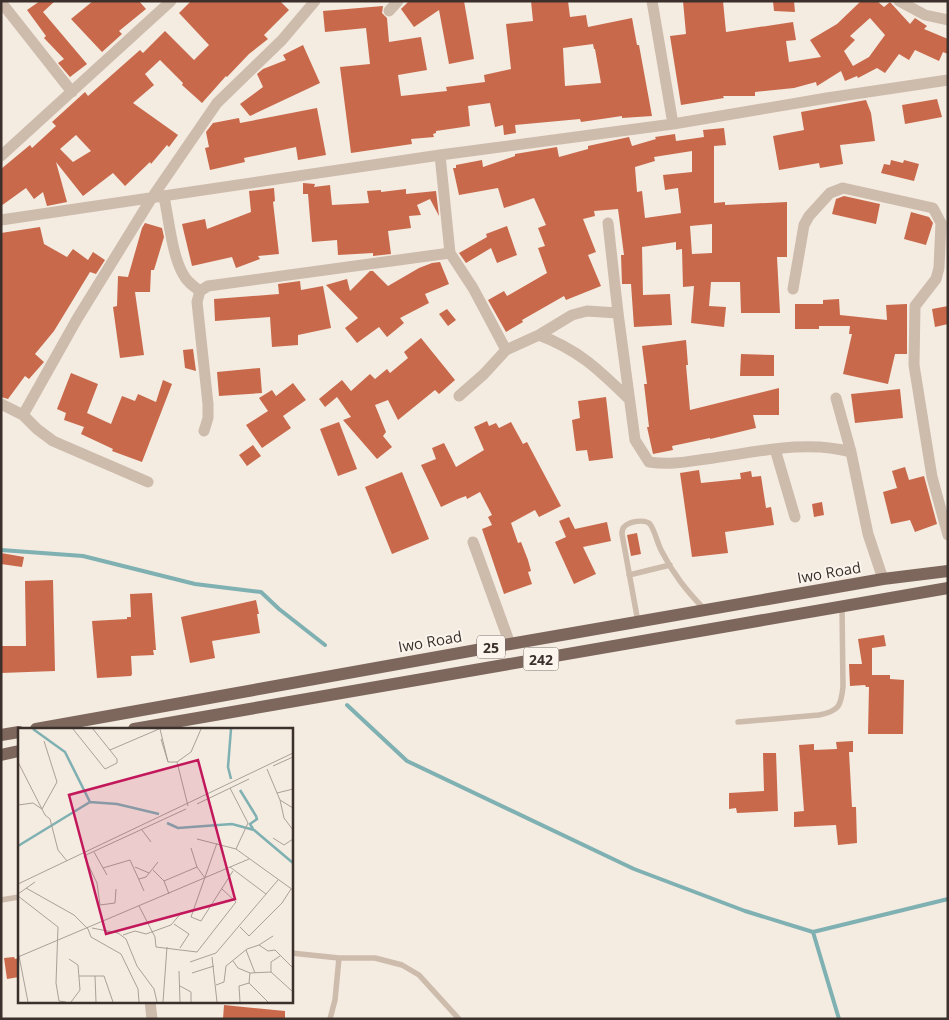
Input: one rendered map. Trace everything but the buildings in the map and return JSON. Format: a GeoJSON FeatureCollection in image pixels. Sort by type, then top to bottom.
{"type":"FeatureCollection","features":[{"type":"Feature","properties":{"kind":"main road","name":"Iwo Road"},"geometry":{"type":"LineString","coordinates":[[42,728],[883,579],[948,571]]}},
{"type":"Feature","properties":{"kind":"main road","name":"242"},"geometry":{"type":"LineString","coordinates":[[152,727],[948,588]]}},
{"type":"Feature","properties":{"kind":"main road"},"geometry":{"type":"LineString","coordinates":[[783,597],[787,617]]}},
{"type":"Feature","properties":{"kind":"main road"},"geometry":{"type":"LineString","coordinates":[[1,735],[18,732]]}},
{"type":"Feature","properties":{"kind":"main road"},"geometry":{"type":"LineString","coordinates":[[1,755],[18,751]]}},
{"type":"Feature","properties":{"kind":"street"},"geometry":{"type":"LineString","coordinates":[[1,156],[171,1]]}},
{"type":"Feature","properties":{"kind":"street"},"geometry":{"type":"LineString","coordinates":[[23,415],[77,319],[151,199],[217,103],[282,40],[315,1]]}},
{"type":"Feature","properties":{"kind":"street"},"geometry":{"type":"LineString","coordinates":[[389,10],[398,1]]}},
{"type":"Feature","properties":{"kind":"street"},"geometry":{"type":"LineString","coordinates":[[652,1],[673,124]]}},
{"type":"Feature","properties":{"kind":"street"},"geometry":{"type":"LineString","coordinates":[[899,1],[925,14],[948,20]]}},
{"type":"Feature","properties":{"kind":"street"},"geometry":{"type":"LineString","coordinates":[[1,2],[72,92]]}},
{"type":"Feature","properties":{"kind":"street"},"geometry":{"type":"LineString","coordinates":[[1,220],[440,155],[673,124],[948,80]]}},
{"type":"Feature","properties":{"kind":"street"},"geometry":{"type":"LineString","coordinates":[[440,155],[450,253],[473,288],[506,350]]}},
{"type":"Feature","properties":{"kind":"street"},"geometry":{"type":"LineString","coordinates":[[793,289],[804,225],[809,216],[830,193],[843,188],[934,208],[941,223],[939,268],[936,279],[915,306],[914,365],[932,477],[948,535]]}},
{"type":"Feature","properties":{"kind":"street"},"geometry":{"type":"LineString","coordinates":[[164,197],[178,261],[183,275],[189,283],[200,291]]}},
{"type":"Feature","properties":{"kind":"street"},"geometry":{"type":"LineString","coordinates":[[608,223],[635,440],[649,462],[667,464],[775,449],[820,446],[834,447],[851,452]]}},
{"type":"Feature","properties":{"kind":"street"},"geometry":{"type":"LineString","coordinates":[[204,431],[208,418],[208,404],[197,302],[200,291],[208,286],[218,284],[450,253]]}},
{"type":"Feature","properties":{"kind":"street"},"geometry":{"type":"LineString","coordinates":[[459,396],[484,374],[506,350],[538,335],[572,315],[587,311],[618,313]]}},
{"type":"Feature","properties":{"kind":"street"},"geometry":{"type":"LineString","coordinates":[[538,335],[568,348],[592,363],[629,399]]}},
{"type":"Feature","properties":{"kind":"street"},"geometry":{"type":"LineString","coordinates":[[836,398],[851,452],[868,534],[883,579]]}},
{"type":"Feature","properties":{"kind":"street"},"geometry":{"type":"LineString","coordinates":[[1,404],[23,415],[53,441],[148,482]]}},
{"type":"Feature","properties":{"kind":"street"},"geometry":{"type":"LineString","coordinates":[[775,449],[796,517]]}},
{"type":"Feature","properties":{"kind":"street"},"geometry":{"type":"LineString","coordinates":[[473,542],[510,644]]}},
{"type":"Feature","properties":{"kind":"street"},"geometry":{"type":"LineString","coordinates":[[150,1002],[152,1019]]}},
{"type":"Feature","properties":{"kind":"lane"},"geometry":{"type":"LineString","coordinates":[[638,622],[622,534],[623,527],[641,521],[650,525],[660,549],[682,586],[705,610]]}},
{"type":"Feature","properties":{"kind":"lane"},"geometry":{"type":"LineString","coordinates":[[629,575],[670,565]]}},
{"type":"Feature","properties":{"kind":"lane"},"geometry":{"type":"LineString","coordinates":[[738,722],[819,715],[838,708],[842,699],[843,687],[842,607]]}},
{"type":"Feature","properties":{"kind":"lane"},"geometry":{"type":"LineString","coordinates":[[1,900],[18,897]]}},
{"type":"Feature","properties":{"kind":"lane"},"geometry":{"type":"LineString","coordinates":[[292,953],[339,958],[375,958],[402,965],[419,975],[459,1019]]}},
{"type":"Feature","properties":{"kind":"lane"},"geometry":{"type":"LineString","coordinates":[[330,1019],[335,1000],[339,958]]}},
{"type":"Feature","properties":{"kind":"waterway"},"geometry":{"type":"LineString","coordinates":[[1,550],[83,556],[195,584],[261,592],[279,609],[325,645]]}},
{"type":"Feature","properties":{"kind":"waterway"},"geometry":{"type":"LineString","coordinates":[[347,705],[407,761],[634,869],[745,911],[813,932],[839,1019]]}},
{"type":"Feature","properties":{"kind":"waterway"},"geometry":{"type":"LineString","coordinates":[[813,932],[948,899]]}}]}
